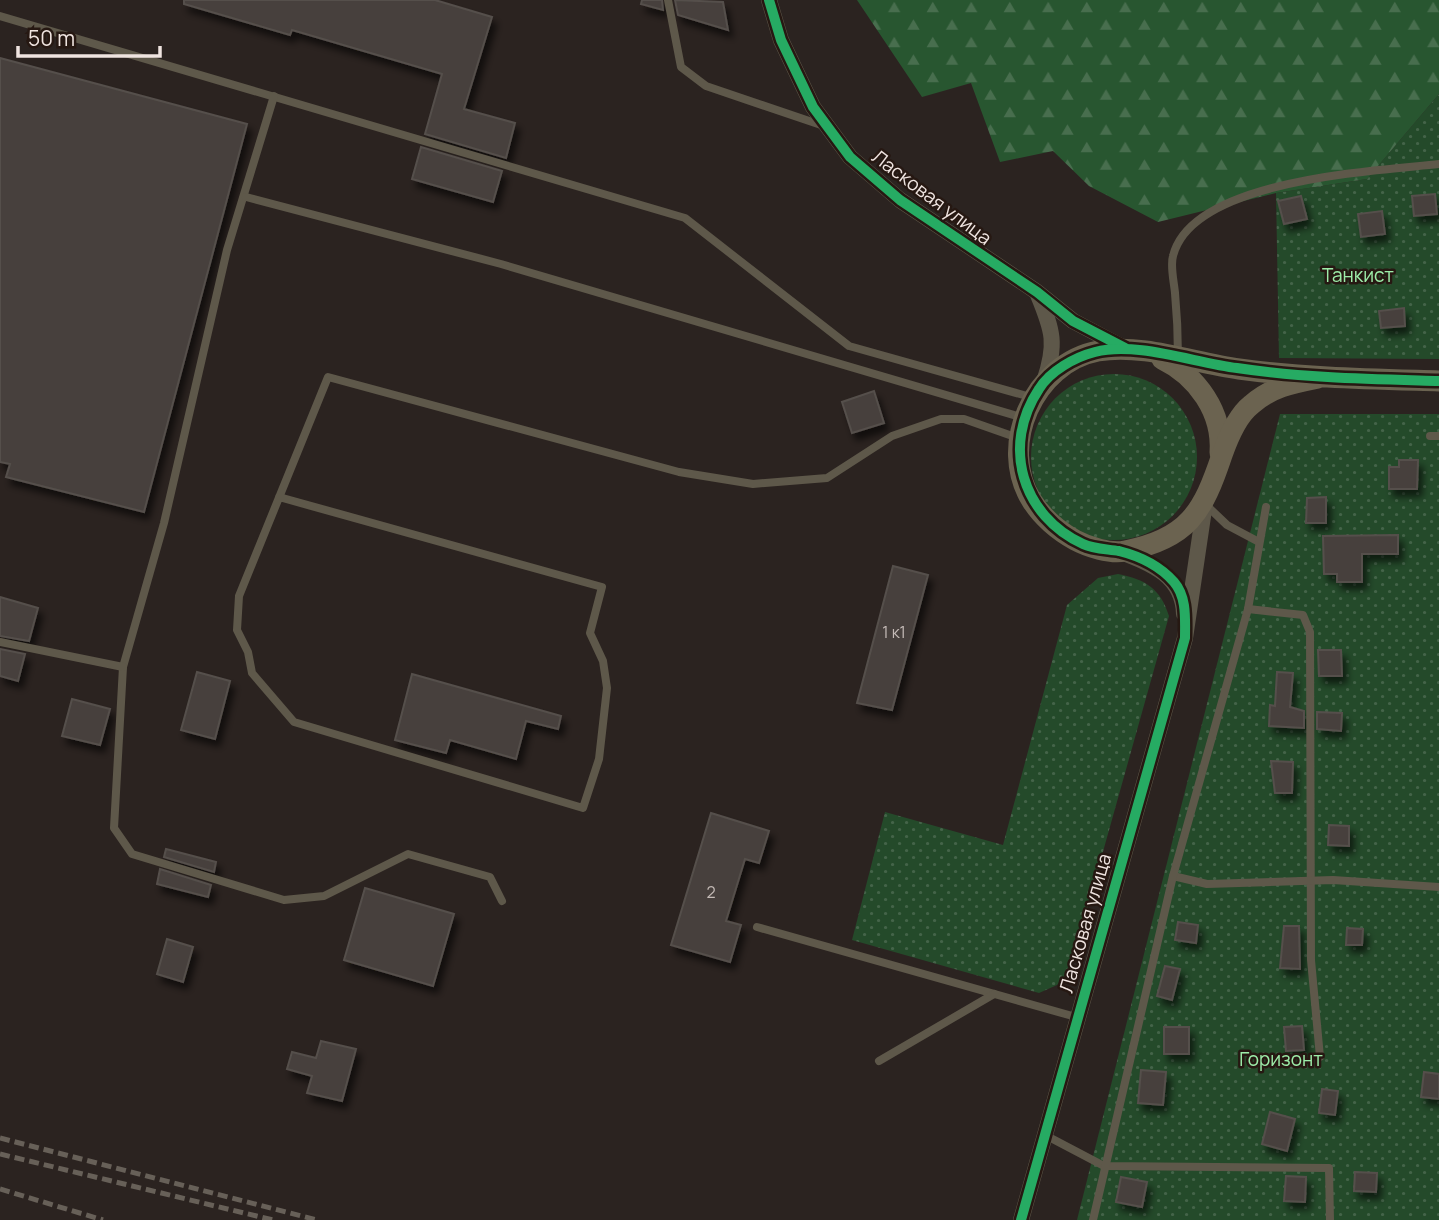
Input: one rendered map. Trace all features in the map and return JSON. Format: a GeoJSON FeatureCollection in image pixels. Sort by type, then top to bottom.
{"type":"FeatureCollection","features":[{"type":"Feature","properties":{"kind":"street","name":"Ласковая улица"},"geometry":{"type":"LineString","coordinates":[[769,0],[781,40],[813,107],[850,158],[900,200],[1037,292],[1073,321],[1127,349]]}},
{"type":"Feature","properties":{"kind":"street"},"geometry":{"type":"LineString","coordinates":[[1037,292],[1052,328],[1054,353],[1022,428],[1019,466],[1031,500],[1054,528],[1085,546],[1121,552],[1157,566],[1175,583],[1184,601],[1185,638]]}},
{"type":"Feature","properties":{"kind":"street"},"geometry":{"type":"LineString","coordinates":[[1039,390],[1068,362],[1096,351],[1127,349],[1318,378],[1439,381]]}},
{"type":"Feature","properties":{"kind":"street"},"geometry":{"type":"LineString","coordinates":[[1150,353],[1178,366],[1200,387],[1215,414],[1221,443],[1220,462]]}},
{"type":"Feature","properties":{"kind":"street"},"geometry":{"type":"LineString","coordinates":[[1121,552],[1159,544],[1191,523],[1205,503],[1228,438],[1248,407],[1282,385],[1318,378]]}},
{"type":"Feature","properties":{"kind":"street","name":"Ласковая улица"},"geometry":{"type":"LineString","coordinates":[[1021,1220],[1076,1017],[1185,638],[1205,503]]}},
{"type":"Feature","properties":{"kind":"lane"},"geometry":{"type":"LineString","coordinates":[[668,0],[681,67],[706,86],[827,126]]}},
{"type":"Feature","properties":{"kind":"lane"},"geometry":{"type":"LineString","coordinates":[[0,16],[685,218],[849,346],[1039,390]]}},
{"type":"Feature","properties":{"kind":"lane"},"geometry":{"type":"LineString","coordinates":[[274,96],[246,197],[227,250],[164,523],[123,667],[114,828],[132,854],[284,900],[324,896],[408,854],[490,877],[502,901]]}},
{"type":"Feature","properties":{"kind":"lane"},"geometry":{"type":"LineString","coordinates":[[1178,358],[1172,257],[1182,236],[1199,221],[1250,192],[1299,180],[1439,164]]}},
{"type":"Feature","properties":{"kind":"lane"},"geometry":{"type":"LineString","coordinates":[[246,197],[500,264],[1022,428]]}},
{"type":"Feature","properties":{"kind":"lane"},"geometry":{"type":"LineString","coordinates":[[279,497],[602,587],[590,633],[603,661],[607,688],[599,759],[583,808],[294,722],[252,673],[248,652],[237,630],[239,596],[279,497],[328,377],[679,472],[752,484],[827,478],[892,436],[941,419],[964,419],[1022,428]]}},
{"type":"Feature","properties":{"kind":"lane"},"geometry":{"type":"LineString","coordinates":[[1205,503],[1227,524],[1259,542]]}},
{"type":"Feature","properties":{"kind":"lane"},"geometry":{"type":"LineString","coordinates":[[1093,1220],[1173,876],[1248,609],[1266,507]]}},
{"type":"Feature","properties":{"kind":"lane"},"geometry":{"type":"LineString","coordinates":[[1248,609],[1303,615],[1310,632],[1311,960],[1320,1057]]}},
{"type":"Feature","properties":{"kind":"lane"},"geometry":{"type":"LineString","coordinates":[[0,642],[123,667]]}},
{"type":"Feature","properties":{"kind":"lane"},"geometry":{"type":"LineString","coordinates":[[1173,876],[1208,884],[1311,881],[1439,887]]}},
{"type":"Feature","properties":{"kind":"lane"},"geometry":{"type":"LineString","coordinates":[[757,927],[1076,1017]]}},
{"type":"Feature","properties":{"kind":"lane"},"geometry":{"type":"LineString","coordinates":[[879,1061],[995,994]]}},
{"type":"Feature","properties":{"kind":"lane"},"geometry":{"type":"LineString","coordinates":[[1045,1135],[1104,1167],[1329,1168],[1331,1220]]}},
{"type":"Feature","properties":{"kind":"green space"},"geometry":{"type":"Polygon","coordinates":[[[857,0],[1439,0],[1439,94],[1367,179],[1276,193],[1158,222],[1089,186],[1053,151],[1000,162],[971,83],[922,97],[857,0]]]}},
{"type":"Feature","properties":{"kind":"green space","name":"Танкист"},"geometry":{"type":"Polygon","coordinates":[[[1439,94],[1439,359],[1279,358],[1276,193],[1367,179],[1439,94]]]}},
{"type":"Feature","properties":{"kind":"green space"},"geometry":{"type":"Polygon","coordinates":[[[1114,374],[1146,380],[1173,398],[1191,425],[1197,457],[1191,489],[1173,516],[1146,534],[1114,540],[1082,534],[1055,516],[1037,489],[1031,457],[1037,425],[1055,398],[1082,380],[1114,374]]]}},
{"type":"Feature","properties":{"kind":"green space","name":"Горизонт"},"geometry":{"type":"Polygon","coordinates":[[[1280,414],[1439,414],[1439,1220],[1077,1220],[1280,414]]]}},
{"type":"Feature","properties":{"kind":"green space"},"geometry":{"type":"Polygon","coordinates":[[[1118,574],[1151,587],[1166,607],[1169,616],[1069,973],[1057,985],[1039,993],[852,940],[885,812],[1003,845],[1067,605],[1098,578],[1118,574]]]}},
{"type":"Feature","properties":{"kind":"building"},"geometry":{"type":"Polygon","coordinates":[[[184,0],[435,0],[492,17],[464,109],[515,123],[506,158],[425,134],[442,74],[292,30],[290,35],[184,4],[184,0]]]}},
{"type":"Feature","properties":{"kind":"building"},"geometry":{"type":"Polygon","coordinates":[[[642,0],[662,0],[663,10],[641,4],[642,0]]]}},
{"type":"Feature","properties":{"kind":"building"},"geometry":{"type":"Polygon","coordinates":[[[675,0],[723,2],[728,30],[678,15],[675,0]]]}},
{"type":"Feature","properties":{"kind":"building"},"geometry":{"type":"Polygon","coordinates":[[[0,58],[247,124],[144,512],[6,477],[10,464],[0,462],[0,58]]]}},
{"type":"Feature","properties":{"kind":"building"},"geometry":{"type":"Polygon","coordinates":[[[421,147],[502,171],[493,202],[412,179],[421,147]]]}},
{"type":"Feature","properties":{"kind":"building"},"geometry":{"type":"Polygon","coordinates":[[[1435,194],[1437,214],[1414,216],[1412,196],[1435,194]]]}},
{"type":"Feature","properties":{"kind":"building"},"geometry":{"type":"Polygon","coordinates":[[[1301,196],[1307,219],[1284,224],[1278,201],[1301,196]]]}},
{"type":"Feature","properties":{"kind":"building"},"geometry":{"type":"Polygon","coordinates":[[[1382,211],[1385,234],[1361,237],[1358,214],[1382,211]]]}},
{"type":"Feature","properties":{"kind":"building"},"geometry":{"type":"Polygon","coordinates":[[[1404,308],[1405,326],[1381,328],[1379,311],[1404,308]]]}},
{"type":"Feature","properties":{"kind":"building"},"geometry":{"type":"Polygon","coordinates":[[[874,391],[884,423],[852,433],[842,402],[874,391]]]}},
{"type":"Feature","properties":{"kind":"building"},"geometry":{"type":"Polygon","coordinates":[[[1399,460],[1418,460],[1417,489],[1389,489],[1389,467],[1399,467],[1399,460]]]}},
{"type":"Feature","properties":{"kind":"building"},"geometry":{"type":"Polygon","coordinates":[[[1326,497],[1326,523],[1306,523],[1307,498],[1326,497]]]}},
{"type":"Feature","properties":{"kind":"building"},"geometry":{"type":"Polygon","coordinates":[[[1398,535],[1398,554],[1362,554],[1362,582],[1337,582],[1337,574],[1324,574],[1323,536],[1398,535]]]}},
{"type":"Feature","properties":{"kind":"building"},"geometry":{"type":"Polygon","coordinates":[[[893,566],[928,575],[892,710],[857,703],[893,566]]]}},
{"type":"Feature","properties":{"kind":"building"},"geometry":{"type":"Polygon","coordinates":[[[0,597],[38,608],[29,641],[0,636],[0,597]]]}},
{"type":"Feature","properties":{"kind":"building"},"geometry":{"type":"Polygon","coordinates":[[[0,649],[25,654],[18,681],[0,676],[0,649]]]}},
{"type":"Feature","properties":{"kind":"building"},"geometry":{"type":"Polygon","coordinates":[[[1318,650],[1341,650],[1342,676],[1319,676],[1318,650]]]}},
{"type":"Feature","properties":{"kind":"building"},"geometry":{"type":"Polygon","coordinates":[[[197,672],[230,681],[215,739],[181,730],[197,672]]]}},
{"type":"Feature","properties":{"kind":"building"},"geometry":{"type":"Polygon","coordinates":[[[1277,672],[1293,673],[1290,707],[1304,711],[1304,728],[1269,726],[1270,705],[1275,706],[1277,672]]]}},
{"type":"Feature","properties":{"kind":"building"},"geometry":{"type":"Polygon","coordinates":[[[412,674],[561,716],[558,729],[526,721],[516,759],[450,740],[446,753],[395,740],[412,674]]]}},
{"type":"Feature","properties":{"kind":"building"},"geometry":{"type":"Polygon","coordinates":[[[72,699],[110,709],[100,745],[62,736],[72,699]]]}},
{"type":"Feature","properties":{"kind":"building"},"geometry":{"type":"Polygon","coordinates":[[[1317,712],[1342,713],[1341,731],[1317,729],[1317,712]]]}},
{"type":"Feature","properties":{"kind":"building"},"geometry":{"type":"Polygon","coordinates":[[[1271,761],[1293,762],[1292,793],[1275,793],[1271,761]]]}},
{"type":"Feature","properties":{"kind":"building"},"geometry":{"type":"Polygon","coordinates":[[[711,813],[769,831],[759,863],[745,859],[726,921],[741,925],[730,962],[671,945],[711,813]]]}},
{"type":"Feature","properties":{"kind":"building"},"geometry":{"type":"Polygon","coordinates":[[[1329,825],[1349,826],[1349,846],[1328,845],[1329,825]]]}},
{"type":"Feature","properties":{"kind":"building"},"geometry":{"type":"Polygon","coordinates":[[[166,849],[216,862],[214,872],[164,857],[166,849]]]}},
{"type":"Feature","properties":{"kind":"building"},"geometry":{"type":"Polygon","coordinates":[[[160,869],[211,885],[208,897],[157,884],[160,869]]]}},
{"type":"Feature","properties":{"kind":"building"},"geometry":{"type":"Polygon","coordinates":[[[365,888],[454,914],[433,986],[344,960],[365,888]]]}},
{"type":"Feature","properties":{"kind":"building"},"geometry":{"type":"Polygon","coordinates":[[[1178,922],[1198,925],[1196,943],[1175,940],[1178,922]]]}},
{"type":"Feature","properties":{"kind":"building"},"geometry":{"type":"Polygon","coordinates":[[[1284,926],[1299,926],[1300,969],[1280,968],[1284,926]]]}},
{"type":"Feature","properties":{"kind":"building"},"geometry":{"type":"Polygon","coordinates":[[[1347,928],[1363,929],[1362,945],[1346,945],[1347,928]]]}},
{"type":"Feature","properties":{"kind":"building"},"geometry":{"type":"Polygon","coordinates":[[[167,939],[193,947],[183,982],[157,974],[167,939]]]}},
{"type":"Feature","properties":{"kind":"building"},"geometry":{"type":"Polygon","coordinates":[[[1165,966],[1180,969],[1172,1000],[1157,996],[1165,966]]]}},
{"type":"Feature","properties":{"kind":"building"},"geometry":{"type":"Polygon","coordinates":[[[1302,1026],[1304,1050],[1286,1051],[1284,1027],[1302,1026]]]}},
{"type":"Feature","properties":{"kind":"building"},"geometry":{"type":"Polygon","coordinates":[[[1164,1027],[1189,1027],[1189,1054],[1164,1054],[1164,1027]]]}},
{"type":"Feature","properties":{"kind":"building"},"geometry":{"type":"Polygon","coordinates":[[[321,1041],[356,1049],[342,1101],[307,1093],[312,1076],[287,1069],[292,1052],[316,1058],[321,1041]]]}},
{"type":"Feature","properties":{"kind":"building"},"geometry":{"type":"Polygon","coordinates":[[[1141,1070],[1166,1072],[1163,1105],[1138,1103],[1141,1070]]]}},
{"type":"Feature","properties":{"kind":"building"},"geometry":{"type":"Polygon","coordinates":[[[1424,1072],[1439,1074],[1439,1099],[1421,1097],[1424,1072]]]}},
{"type":"Feature","properties":{"kind":"building"},"geometry":{"type":"Polygon","coordinates":[[[1322,1089],[1338,1091],[1335,1115],[1319,1113],[1322,1089]]]}},
{"type":"Feature","properties":{"kind":"building"},"geometry":{"type":"Polygon","coordinates":[[[1270,1112],[1295,1119],[1287,1151],[1262,1144],[1270,1112]]]}},
{"type":"Feature","properties":{"kind":"building"},"geometry":{"type":"Polygon","coordinates":[[[1355,1172],[1377,1173],[1376,1192],[1354,1191],[1355,1172]]]}},
{"type":"Feature","properties":{"kind":"building"},"geometry":{"type":"Polygon","coordinates":[[[1286,1176],[1306,1177],[1305,1202],[1284,1201],[1286,1176]]]}},
{"type":"Feature","properties":{"kind":"building"},"geometry":{"type":"Polygon","coordinates":[[[1121,1177],[1147,1182],[1142,1207],[1116,1202],[1121,1177]]]}},
{"type":"Feature","properties":{"kind":"railway"},"geometry":{"type":"LineString","coordinates":[[0,1138],[317,1220]]}},
{"type":"Feature","properties":{"kind":"railway"},"geometry":{"type":"LineString","coordinates":[[0,1154],[273,1220]]}},
{"type":"Feature","properties":{"kind":"railway"},"geometry":{"type":"LineString","coordinates":[[0,1189],[103,1220]]}},
{"type":"Feature","properties":{"kind":"cycle path"},"geometry":{"type":"LineString","coordinates":[[769,0],[781,40],[813,107],[850,157],[900,200],[1037,292],[1073,321],[1125,348]]}},
{"type":"Feature","properties":{"kind":"cycle path"},"geometry":{"type":"LineString","coordinates":[[1021,1220],[1185,638],[1181,594],[1174,582],[1162,571],[1127,553],[1083,544],[1062,532],[1045,516],[1032,498],[1020,456],[1021,433],[1027,411],[1044,382],[1056,371],[1079,357],[1111,349],[1147,351],[1287,374],[1439,381]]}}]}
